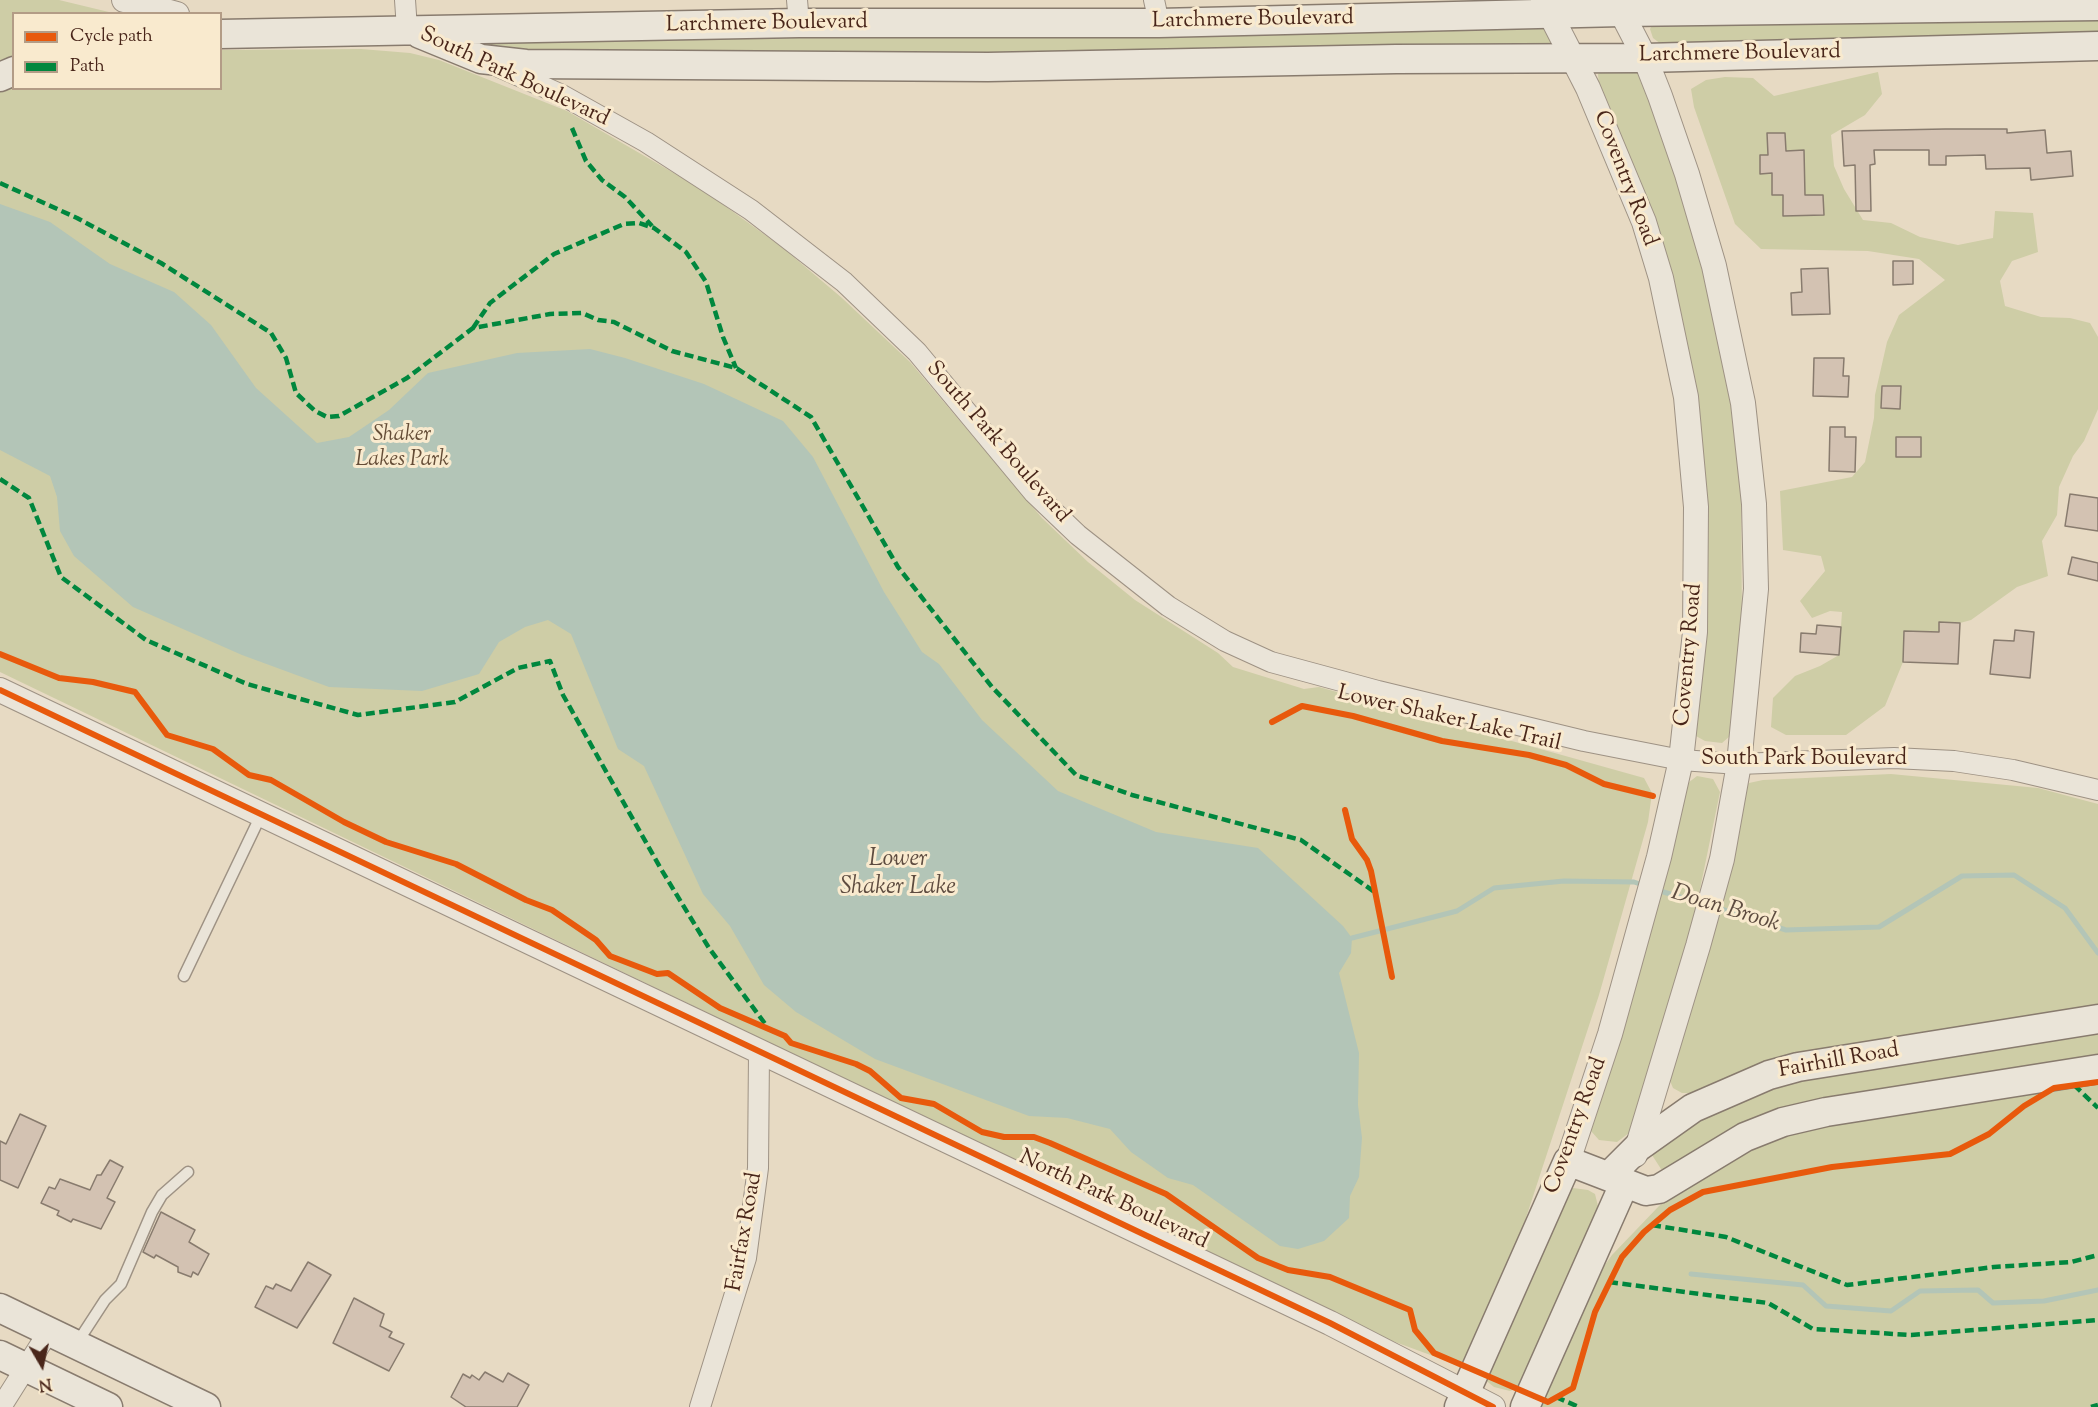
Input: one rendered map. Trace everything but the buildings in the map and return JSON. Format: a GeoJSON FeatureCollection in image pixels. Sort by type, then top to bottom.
{"type":"FeatureCollection","features":[{"type":"Feature","properties":{"kind":"main road","name":"Larchmere Boulevard"},"geometry":{"type":"LineString","coordinates":[[234,33],[620,26],[798,12],[1157,12],[1622,4],[2098,6]]}},
{"type":"Feature","properties":{"kind":"main road"},"geometry":{"type":"LineString","coordinates":[[620,26],[623,63]]}},
{"type":"Feature","properties":{"kind":"main road","name":"South Park Boulevard"},"geometry":{"type":"LineString","coordinates":[[407,29],[482,59]]}},
{"type":"Feature","properties":{"kind":"main road","name":"Larchmere Boulevard"},"geometry":{"type":"LineString","coordinates":[[482,59],[526,64],[988,67],[1574,57],[1645,58],[2098,46]]}},
{"type":"Feature","properties":{"kind":"main road","name":"Fairhill Road"},"geometry":{"type":"LineString","coordinates":[[1617,1179],[1638,1147],[1693,1108],[1769,1075],[1797,1067],[2098,1019]]}},
{"type":"Feature","properties":{"kind":"main road"},"geometry":{"type":"LineString","coordinates":[[1568,1161],[1646,1191],[1659,1189],[1745,1137],[1794,1120],[1826,1112],[2098,1069]]}},
{"type":"Feature","properties":{"kind":"main road","name":"Coventry Road"},"geometry":{"type":"LineString","coordinates":[[1461,1400],[1568,1161]]}},
{"type":"Feature","properties":{"kind":"main road"},"geometry":{"type":"LineString","coordinates":[[1525,1407],[1617,1179]]}},
{"type":"Feature","properties":{"kind":"main road"},"geometry":{"type":"LineString","coordinates":[[0,1308],[206,1407]]}},
{"type":"Feature","properties":{"kind":"main road"},"geometry":{"type":"LineString","coordinates":[[0,1355],[108,1407]]}},
{"type":"Feature","properties":{"kind":"street"},"geometry":{"type":"LineString","coordinates":[[124,0],[169,12]]}},
{"type":"Feature","properties":{"kind":"street"},"geometry":{"type":"LineString","coordinates":[[405,0],[407,29]]}},
{"type":"Feature","properties":{"kind":"street"},"geometry":{"type":"LineString","coordinates":[[1622,4],[1645,58],[1687,174],[1714,266],[1743,403],[1754,504],[1756,589],[1754,630],[1739,764],[1722,859],[1638,1147]]}},
{"type":"Feature","properties":{"kind":"street","name":"Coventry Road"},"geometry":{"type":"LineString","coordinates":[[1546,7],[1574,57],[1644,222],[1661,278],[1686,397],[1696,507],[1695,632],[1681,760],[1659,857],[1610,1034],[1568,1161]]}},
{"type":"Feature","properties":{"kind":"street","name":"South Park Boulevard"},"geometry":{"type":"LineString","coordinates":[[482,59],[562,95],[646,142],[751,210],[844,282],[917,352],[1034,493],[1078,535],[1168,606],[1225,641],[1277,664],[1389,694],[1584,741],[1681,760],[1739,764],[1894,758],[1954,761],[2013,770],[2098,790]]}},
{"type":"Feature","properties":{"kind":"street","name":"North Park Boulevard"},"geometry":{"type":"LineString","coordinates":[[0,690],[1329,1323],[1461,1400],[1493,1407]]}},
{"type":"Feature","properties":{"kind":"street","name":"Fairfax Road"},"geometry":{"type":"LineString","coordinates":[[700,1407],[746,1258],[758,1168],[759,1053]]}},
{"type":"Feature","properties":{"kind":"street"},"geometry":{"type":"LineString","coordinates":[[1,1407],[49,1331]]}},
{"type":"Feature","properties":{"kind":"lane"},"geometry":{"type":"LineString","coordinates":[[184,976],[261,815]]}},
{"type":"Feature","properties":{"kind":"lane"},"geometry":{"type":"LineString","coordinates":[[76,1345],[105,1300],[121,1284],[152,1212],[162,1196],[188,1172]]}},
{"type":"Feature","properties":{"kind":"green space","name":"Shaker Lakes Park"},"geometry":{"type":"Polygon","coordinates":[[[0,0],[59,0],[109,12],[12,12],[12,90],[222,90],[222,50],[361,49],[410,53],[439,60],[567,111],[703,190],[783,248],[842,298],[910,362],[1042,518],[1088,562],[1135,600],[1218,653],[1233,667],[1304,689],[1319,687],[1644,778],[1652,793],[1648,822],[1599,995],[1519,1239],[1463,1363],[1455,1364],[1376,1335],[0,672],[0,0]]]}},
{"type":"Feature","properties":{"kind":"green space"},"geometry":{"type":"Polygon","coordinates":[[[2098,12],[2098,37],[1661,44],[1653,38],[1650,29],[1654,22],[2098,12]]]}},
{"type":"Feature","properties":{"kind":"green space"},"geometry":{"type":"Polygon","coordinates":[[[1549,14],[1574,57],[526,64],[407,29],[1549,14]]]}},
{"type":"Feature","properties":{"kind":"green space"},"geometry":{"type":"Polygon","coordinates":[[[1626,65],[1640,75],[1674,164],[1701,248],[1721,338],[1734,420],[1741,484],[1742,627],[1730,736],[1722,743],[1705,741],[1696,736],[1695,724],[1702,481],[1599,87],[1598,74],[1609,67],[1626,65]]]}},
{"type":"Feature","properties":{"kind":"green space"},"geometry":{"type":"Polygon","coordinates":[[[1878,72],[1882,94],[1865,115],[1831,135],[1834,166],[1844,189],[1863,220],[1891,223],[1920,237],[1958,245],[1993,238],[1995,211],[2033,213],[2038,252],[2012,261],[2000,281],[2005,306],[2041,317],[2070,318],[2090,323],[2098,337],[2098,409],[2059,487],[2057,515],[2042,541],[2048,576],[2017,587],[1971,620],[1960,623],[1939,623],[1939,632],[1904,631],[1903,662],[1885,706],[1846,735],[1786,735],[1771,727],[1773,698],[1795,676],[1839,655],[1842,612],[1830,611],[1812,618],[1800,601],[1825,571],[1821,556],[1783,550],[1780,491],[1852,477],[1865,462],[1874,418],[1875,395],[1887,342],[1899,315],[1945,280],[1919,259],[1868,251],[1761,249],[1735,224],[1694,107],[1691,89],[1706,80],[1725,77],[1753,78],[1774,96],[1878,72]]]}},
{"type":"Feature","properties":{"kind":"green space"},"geometry":{"type":"Polygon","coordinates":[[[1891,774],[2038,788],[2098,804],[2098,1010],[1691,1093],[1682,1093],[1673,1088],[1668,1076],[1742,792],[1749,783],[1763,780],[1891,774]]]}},
{"type":"Feature","properties":{"kind":"green space"},"geometry":{"type":"Polygon","coordinates":[[[1697,776],[1713,779],[1720,792],[1694,918],[1655,1057],[1629,1133],[1617,1142],[1599,1140],[1591,1131],[1592,1114],[1684,786],[1697,776]]]}},
{"type":"Feature","properties":{"kind":"green space"},"geometry":{"type":"Polygon","coordinates":[[[2098,1027],[2098,1059],[1806,1106],[1669,1170],[1661,1169],[1652,1155],[1692,1120],[1771,1083],[2098,1027]]]}},
{"type":"Feature","properties":{"kind":"green space"},"geometry":{"type":"Polygon","coordinates":[[[2098,1079],[2098,1407],[1542,1407],[1538,1404],[1597,1276],[1612,1255],[1659,1206],[1699,1176],[1737,1153],[1801,1128],[2098,1079]]]}},
{"type":"Feature","properties":{"kind":"green space"},"geometry":{"type":"Polygon","coordinates":[[[1573,1188],[1588,1190],[1595,1194],[1598,1206],[1596,1217],[1517,1388],[1510,1391],[1494,1387],[1484,1379],[1562,1198],[1573,1188]]]}},
{"type":"Feature","properties":{"kind":"water","name":"Lower Shaker Lake"},"geometry":{"type":"Polygon","coordinates":[[[0,204],[50,222],[110,264],[174,292],[211,325],[256,388],[317,443],[349,437],[389,410],[428,373],[517,353],[590,349],[704,384],[783,421],[813,457],[884,592],[922,652],[939,664],[982,720],[1058,791],[1156,832],[1258,848],[1343,926],[1352,938],[1351,953],[1339,973],[1359,1053],[1358,1105],[1362,1138],[1359,1177],[1350,1196],[1349,1218],[1324,1241],[1298,1249],[1280,1246],[1193,1185],[1168,1178],[1131,1152],[1110,1129],[1067,1118],[1029,1116],[875,1059],[796,1012],[764,985],[730,926],[703,894],[644,766],[618,749],[571,634],[548,620],[525,627],[499,642],[479,674],[422,691],[329,687],[242,655],[133,607],[74,556],[60,531],[57,497],[50,476],[0,450],[0,204]]]}},
{"type":"Feature","properties":{"kind":"waterway","name":"Doan Brook"},"geometry":{"type":"LineString","coordinates":[[1715,907],[1786,930],[1879,927],[1962,876],[2014,875],[2065,908],[2098,953]]}},
{"type":"Feature","properties":{"kind":"waterway","name":"Doan Brook"},"geometry":{"type":"LineString","coordinates":[[1352,938],[1457,911],[1494,888],[1564,881],[1634,882],[1646,886]]}},
{"type":"Feature","properties":{"kind":"waterway","name":"Doan Brook"},"geometry":{"type":"LineString","coordinates":[[1657,890],[1703,904]]}},
{"type":"Feature","properties":{"kind":"waterway"},"geometry":{"type":"LineString","coordinates":[[1691,1274],[1803,1285],[1826,1306],[1891,1311],[1920,1291],[1978,1290],[1993,1303],[2044,1301],[2098,1290]]}},
{"type":"Feature","properties":{"kind":"marked path"},"geometry":{"type":"LineString","coordinates":[[572,128],[586,161],[602,180],[625,197],[652,226]]}},
{"type":"Feature","properties":{"kind":"marked path"},"geometry":{"type":"LineString","coordinates":[[0,183],[77,218],[161,263],[271,333],[286,358],[296,393],[315,411],[327,417],[339,416],[407,378],[473,328],[550,314],[582,313],[598,320],[614,322],[672,351],[736,368],[811,417],[898,567],[992,687],[1076,775],[1132,795],[1301,840],[1376,893]]}},
{"type":"Feature","properties":{"kind":"marked path"},"geometry":{"type":"LineString","coordinates":[[473,328],[490,303],[554,254],[624,224],[639,223],[654,228],[686,252],[706,282],[723,337],[736,368]]}},
{"type":"Feature","properties":{"kind":"marked path"},"geometry":{"type":"LineString","coordinates":[[0,479],[29,498],[61,577],[146,640],[247,684],[358,715],[455,702],[518,668],[550,661],[563,695],[661,869],[709,948],[766,1025]]}},
{"type":"Feature","properties":{"kind":"marked path"},"geometry":{"type":"LineString","coordinates":[[2074,1085],[2098,1108]]}},
{"type":"Feature","properties":{"kind":"marked path"},"geometry":{"type":"LineString","coordinates":[[1652,1225],[1726,1237],[1847,1285],[1994,1267],[2071,1262],[2098,1255]]}},
{"type":"Feature","properties":{"kind":"marked path"},"geometry":{"type":"LineString","coordinates":[[1609,1282],[1768,1303],[1813,1329],[1911,1335],[2098,1320]]}},
{"type":"Feature","properties":{"kind":"marked path"},"geometry":{"type":"LineString","coordinates":[[1556,1397],[1579,1407]]}},
{"type":"Feature","properties":{"kind":"marked path"},"geometry":{"type":"LineString","coordinates":[[2091,1407],[2098,1405]]}},
{"type":"Feature","properties":{"kind":"cycle path"},"geometry":{"type":"LineString","coordinates":[[0,654],[59,678],[93,682],[135,692],[167,735],[213,749],[249,775],[271,780],[344,822],[386,842],[456,864],[526,900],[552,910],[596,940],[610,956],[657,974],[668,973],[720,1008],[785,1036],[791,1043],[856,1064],[870,1071],[901,1098],[934,1104],[982,1132],[1004,1137],[1034,1137],[1050,1143],[1166,1194],[1258,1258],[1288,1270],[1330,1277],[1410,1310],[1415,1330],[1434,1353],[1548,1402],[1573,1388],[1595,1312],[1622,1257],[1644,1232],[1670,1210],[1703,1192],[1832,1167],[1950,1154],[1989,1134],[2024,1106],[2054,1088],[2098,1082]]}},
{"type":"Feature","properties":{"kind":"cycle path"},"geometry":{"type":"LineString","coordinates":[[0,690],[1330,1323],[1493,1407]]}},
{"type":"Feature","properties":{"kind":"cycle path","name":"Lower Shaker Lake Trail"},"geometry":{"type":"LineString","coordinates":[[1272,722],[1302,706],[1353,716],[1442,741],[1529,755],[1566,765],[1604,784],[1653,796]]}},
{"type":"Feature","properties":{"kind":"cycle path"},"geometry":{"type":"LineString","coordinates":[[1345,810],[1352,839],[1367,860],[1371,871],[1392,977]]}}]}
